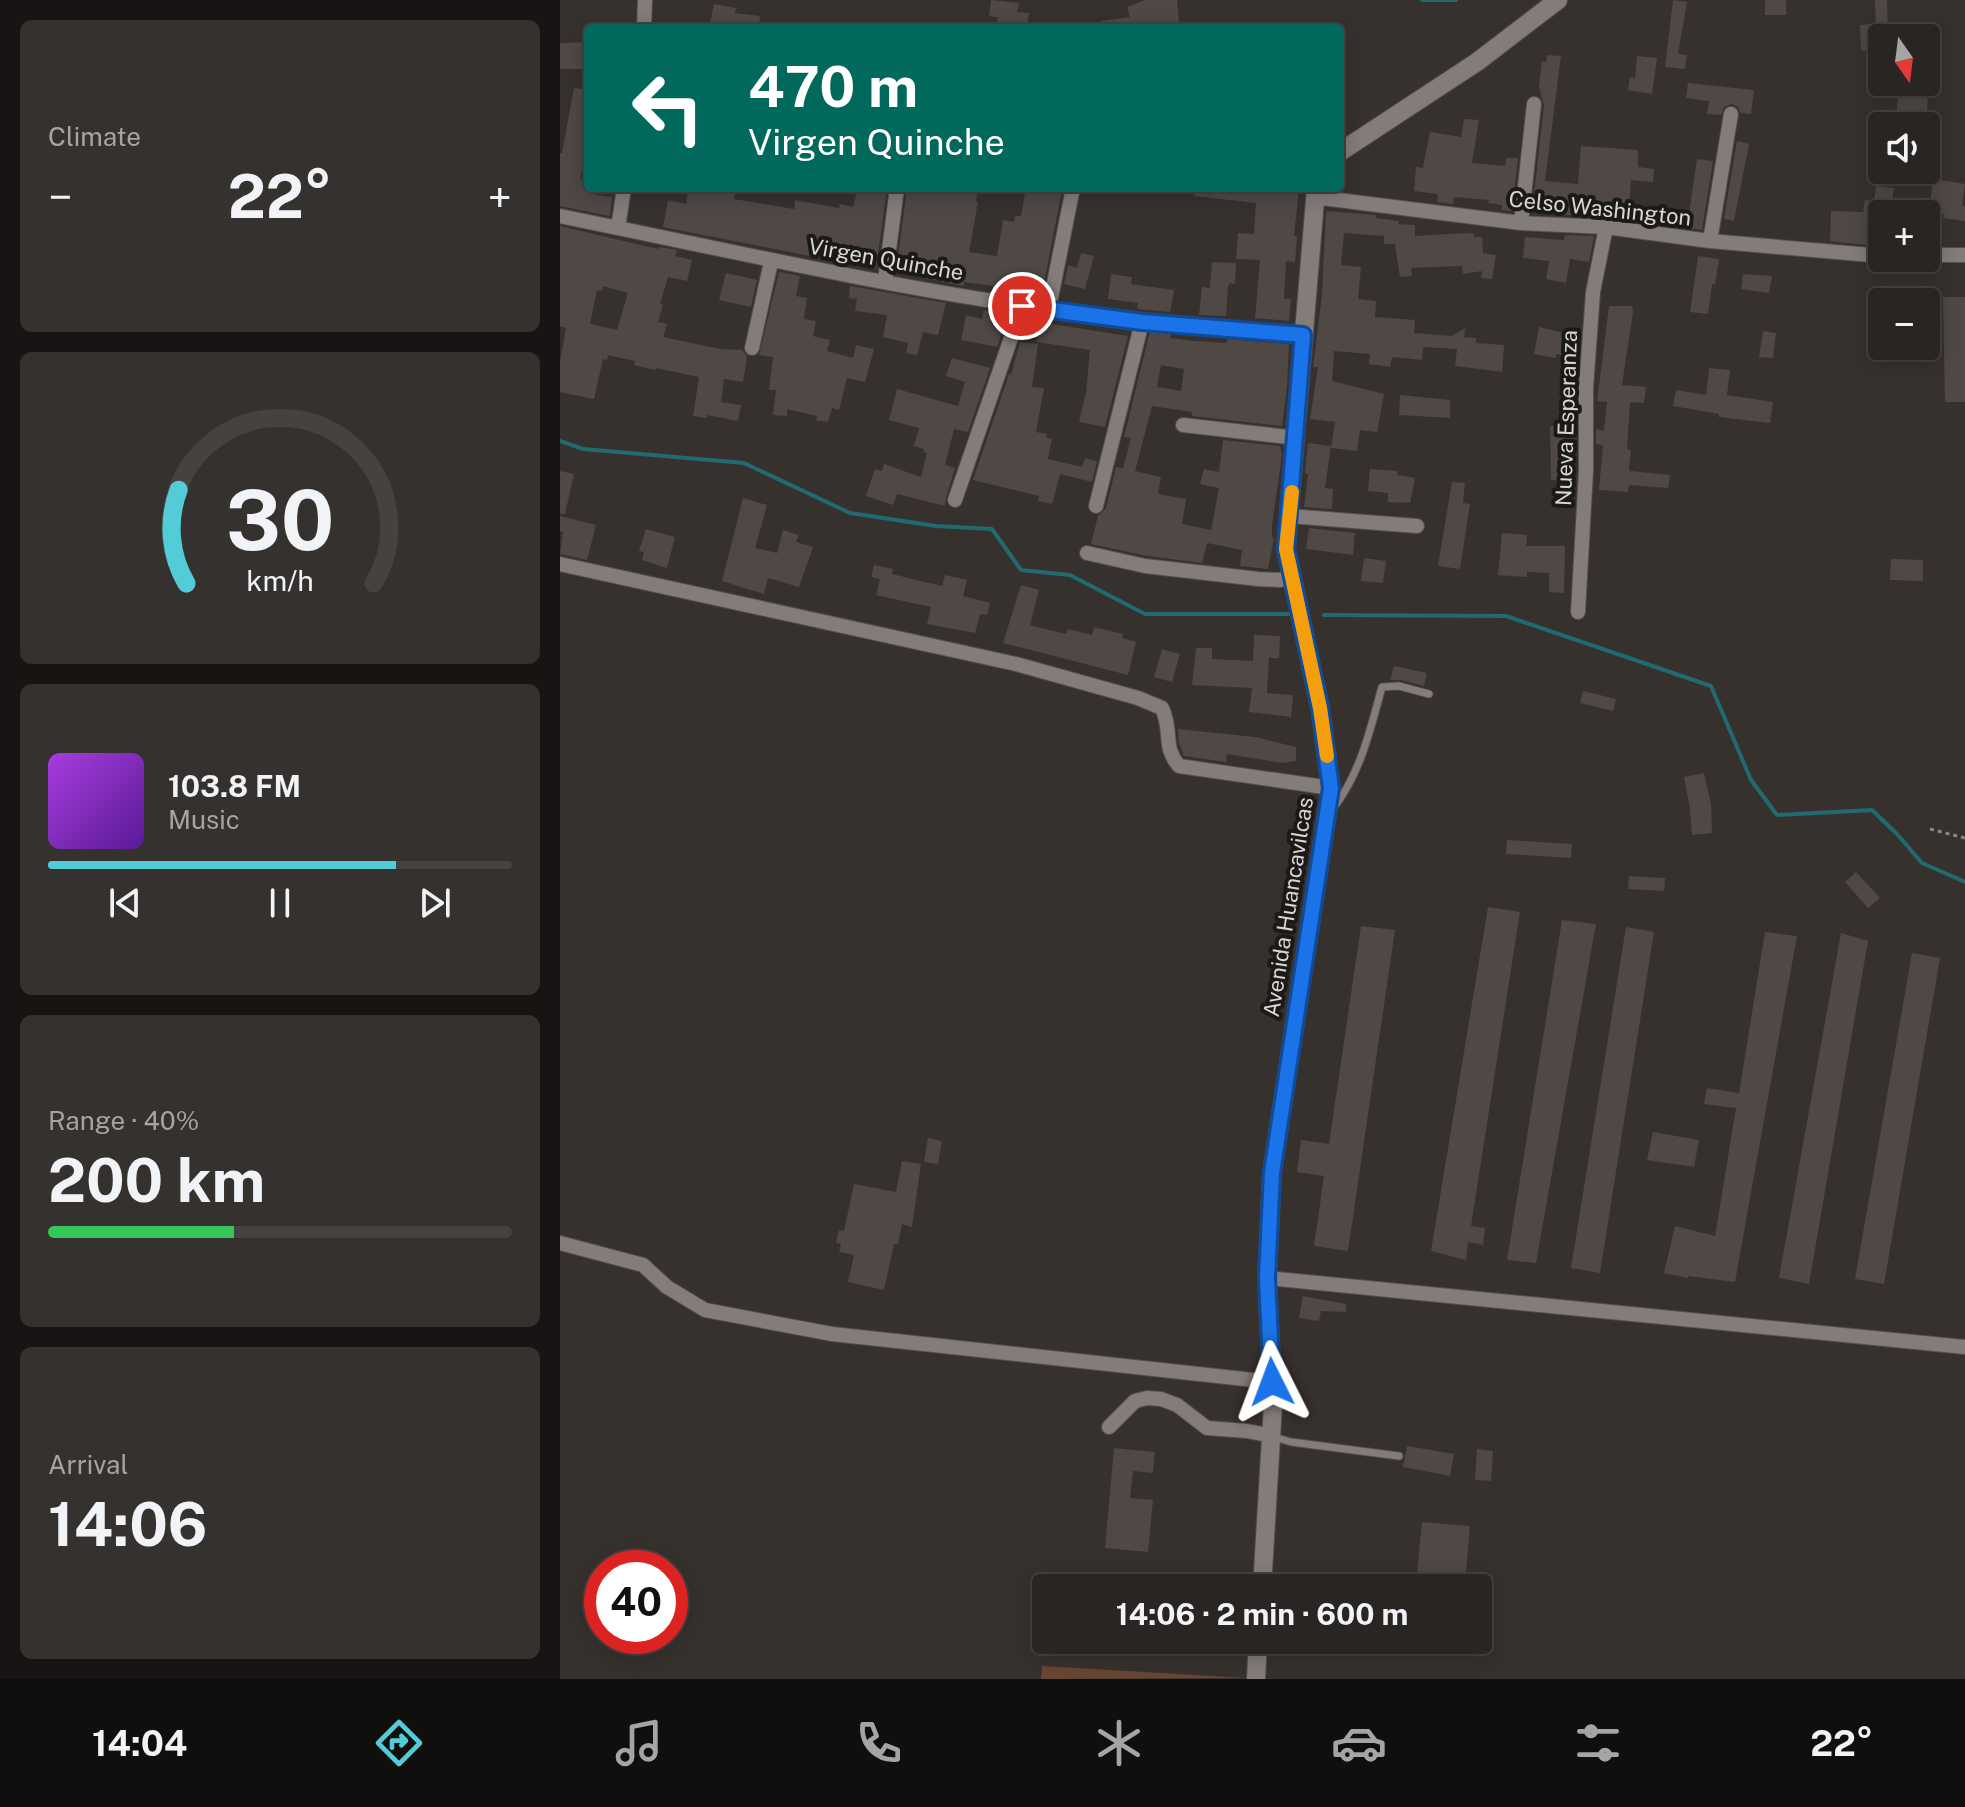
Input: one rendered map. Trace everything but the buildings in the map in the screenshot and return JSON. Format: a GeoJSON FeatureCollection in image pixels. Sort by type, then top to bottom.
{"type":"FeatureCollection","features":[{"type":"Feature","properties":{"kind":"street"},"geometry":{"type":"LineString","coordinates":[[644,24],[645,0]]}},
{"type":"Feature","properties":{"kind":"street"},"geometry":{"type":"LineString","coordinates":[[1344,149],[1477,62],[1558,0]]}},
{"type":"Feature","properties":{"kind":"street"},"geometry":{"type":"LineString","coordinates":[[1521,223],[1534,104]]}},
{"type":"Feature","properties":{"kind":"street"},"geometry":{"type":"LineString","coordinates":[[1710,241],[1731,114]]}},
{"type":"Feature","properties":{"kind":"street"},"geometry":{"type":"LineString","coordinates":[[618,228],[623,192]]}},
{"type":"Feature","properties":{"kind":"street"},"geometry":{"type":"LineString","coordinates":[[885,281],[896,192]]}},
{"type":"Feature","properties":{"kind":"street"},"geometry":{"type":"LineString","coordinates":[[1049,308],[1072,192]]}},
{"type":"Feature","properties":{"kind":"street","name":"Celso Washington"},"geometry":{"type":"LineString","coordinates":[[1315,192],[1521,223],[1606,227],[1710,241],[1868,255]]}},
{"type":"Feature","properties":{"kind":"street","name":"Avenida Huancavilcas"},"geometry":{"type":"LineString","coordinates":[[1263,1574],[1272,1436],[1267,1278],[1272,1173],[1331,788],[1320,708],[1286,549],[1315,192]]}},
{"type":"Feature","properties":{"kind":"street","name":"Virgen Quinche"},"geometry":{"type":"LineString","coordinates":[[560,216],[771,262],[1022,306],[1142,322],[1303,335]]}},
{"type":"Feature","properties":{"kind":"street","name":"Nueva Esperanza"},"geometry":{"type":"LineString","coordinates":[[1578,612],[1593,292],[1606,227]]}},
{"type":"Feature","properties":{"kind":"street"},"geometry":{"type":"LineString","coordinates":[[1940,255],[1965,255]]}},
{"type":"Feature","properties":{"kind":"street"},"geometry":{"type":"LineString","coordinates":[[752,348],[771,262]]}},
{"type":"Feature","properties":{"kind":"street"},"geometry":{"type":"LineString","coordinates":[[955,500],[1022,306]]}},
{"type":"Feature","properties":{"kind":"street"},"geometry":{"type":"LineString","coordinates":[[1096,506],[1142,322]]}},
{"type":"Feature","properties":{"kind":"street"},"geometry":{"type":"LineString","coordinates":[[1183,425],[1297,438]]}},
{"type":"Feature","properties":{"kind":"street"},"geometry":{"type":"LineString","coordinates":[[1289,516],[1417,526]]}},
{"type":"Feature","properties":{"kind":"street"},"geometry":{"type":"LineString","coordinates":[[1087,553],[1145,566],[1258,579],[1280,580],[1292,576]]}},
{"type":"Feature","properties":{"kind":"street"},"geometry":{"type":"LineString","coordinates":[[560,564],[1016,664],[1138,698],[1162,708],[1168,722],[1169,754],[1179,766],[1331,788]]}},
{"type":"Feature","properties":{"kind":"street"},"geometry":{"type":"LineString","coordinates":[[560,1243],[643,1265],[667,1287],[705,1310],[832,1334],[1272,1382]]}},
{"type":"Feature","properties":{"kind":"street"},"geometry":{"type":"LineString","coordinates":[[1267,1278],[1965,1347]]}},
{"type":"Feature","properties":{"kind":"street"},"geometry":{"type":"LineString","coordinates":[[1109,1427],[1135,1401],[1147,1398],[1177,1405],[1207,1428],[1272,1436]]}},
{"type":"Feature","properties":{"kind":"street"},"geometry":{"type":"LineString","coordinates":[[1256,1679],[1257,1654]]}},
{"type":"Feature","properties":{"kind":"lane"},"geometry":{"type":"LineString","coordinates":[[1326,818],[1355,774],[1382,687],[1399,686],[1429,694]]}},
{"type":"Feature","properties":{"kind":"lane"},"geometry":{"type":"LineString","coordinates":[[1272,1436],[1291,1442],[1399,1456]]}},
{"type":"Feature","properties":{"kind":"path"},"geometry":{"type":"LineString","coordinates":[[1930,829],[1965,838]]}},
{"type":"Feature","properties":{"kind":"shaded area"},"geometry":{"type":"Polygon","coordinates":[[[1042,1666],[1246,1678],[1041,1679],[1042,1666]]]}},
{"type":"Feature","properties":{"kind":"waterway"},"geometry":{"type":"LineString","coordinates":[[1422,0],[1456,0]]}},
{"type":"Feature","properties":{"kind":"waterway"},"geometry":{"type":"LineString","coordinates":[[560,441],[583,449],[744,463],[850,513],[936,526],[992,529],[1021,570],[1070,575],[1145,614],[1294,614]]}},
{"type":"Feature","properties":{"kind":"waterway"},"geometry":{"type":"LineString","coordinates":[[1324,615],[1506,616],[1711,686],[1751,780],[1777,815],[1872,810],[1922,863],[1965,882]]}},
{"type":"Feature","properties":{"kind":"slow traffic"},"geometry":{"type":"LineString","coordinates":[[1292,492],[1286,549],[1320,708],[1327,756]]}},
{"type":"Feature","properties":{"kind":"route"},"geometry":{"type":"LineString","coordinates":[[1022,306],[1142,322],[1303,335],[1286,549],[1320,708],[1331,788],[1272,1173],[1267,1278],[1272,1382]]}}]}
